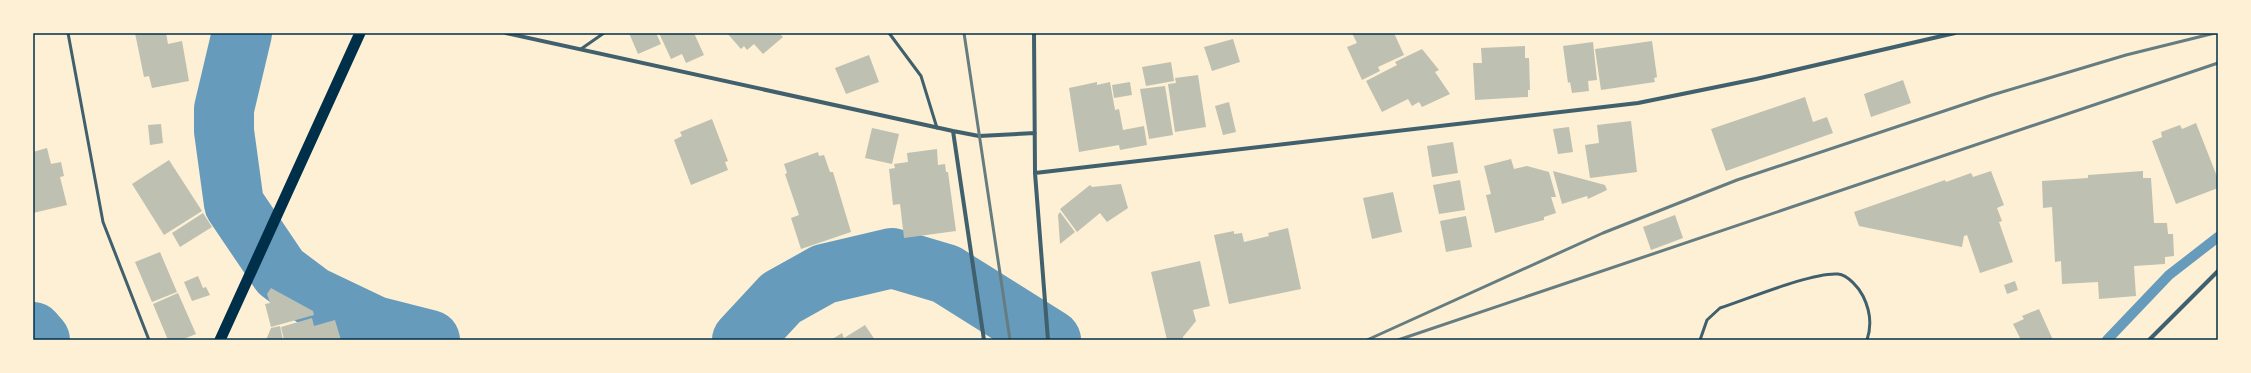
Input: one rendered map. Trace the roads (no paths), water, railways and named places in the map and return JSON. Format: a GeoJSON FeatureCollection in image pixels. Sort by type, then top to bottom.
{"type":"FeatureCollection","features":[{"type":"Feature","properties":{"kind":"highway"},"geometry":{"type":"LineString","coordinates":[[220,340],[291,180],[360,33]]}},
{"type":"Feature","properties":{"kind":"street"},"geometry":{"type":"LineString","coordinates":[[506,33],[979,136],[1035,133]]}},
{"type":"Feature","properties":{"kind":"street"},"geometry":{"type":"LineString","coordinates":[[1034,33],[1035,173],[1048,340]]}},
{"type":"Feature","properties":{"kind":"street"},"geometry":{"type":"LineString","coordinates":[[1035,173],[1638,103],[1756,79],[1955,33]]}},
{"type":"Feature","properties":{"kind":"street"},"geometry":{"type":"LineString","coordinates":[[953,131],[984,340]]}},
{"type":"Feature","properties":{"kind":"street"},"geometry":{"type":"LineString","coordinates":[[2149,340],[2218,271]]}},
{"type":"Feature","properties":{"kind":"lane"},"geometry":{"type":"LineString","coordinates":[[68,33],[103,222],[149,340]]}},
{"type":"Feature","properties":{"kind":"lane"},"geometry":{"type":"LineString","coordinates":[[581,49],[604,33]]}},
{"type":"Feature","properties":{"kind":"lane"},"geometry":{"type":"LineString","coordinates":[[889,33],[921,76],[937,128]]}},
{"type":"Feature","properties":{"kind":"lane"},"geometry":{"type":"LineString","coordinates":[[1700,340],[1707,320],[1720,308],[1819,275],[1840,274],[1858,287],[1869,308],[1870,332],[1867,340]]}},
{"type":"Feature","properties":{"kind":"waterway"},"geometry":{"type":"LineString","coordinates":[[242,33],[224,109],[224,131],[234,204],[280,272],[312,296],[375,326],[430,340]]}},
{"type":"Feature","properties":{"kind":"waterway"},"geometry":{"type":"LineString","coordinates":[[2107,340],[2169,275],[2218,237]]}},
{"type":"Feature","properties":{"kind":"waterway"},"geometry":{"type":"LineString","coordinates":[[742,340],[781,298],[824,274],[892,258],[946,274],[1051,340]]}},
{"type":"Feature","properties":{"kind":"waterway"},"geometry":{"type":"LineString","coordinates":[[33,332],[40,340]]}},
{"type":"Feature","properties":{"kind":"railway"},"geometry":{"type":"LineString","coordinates":[[964,33],[1010,340]]}},
{"type":"Feature","properties":{"kind":"railway"},"geometry":{"type":"LineString","coordinates":[[1367,340],[1603,233],[1737,180],[1992,95],[2126,55],[2215,33]]}},
{"type":"Feature","properties":{"kind":"railway"},"geometry":{"type":"LineString","coordinates":[[1398,340],[2218,63]]}}]}
